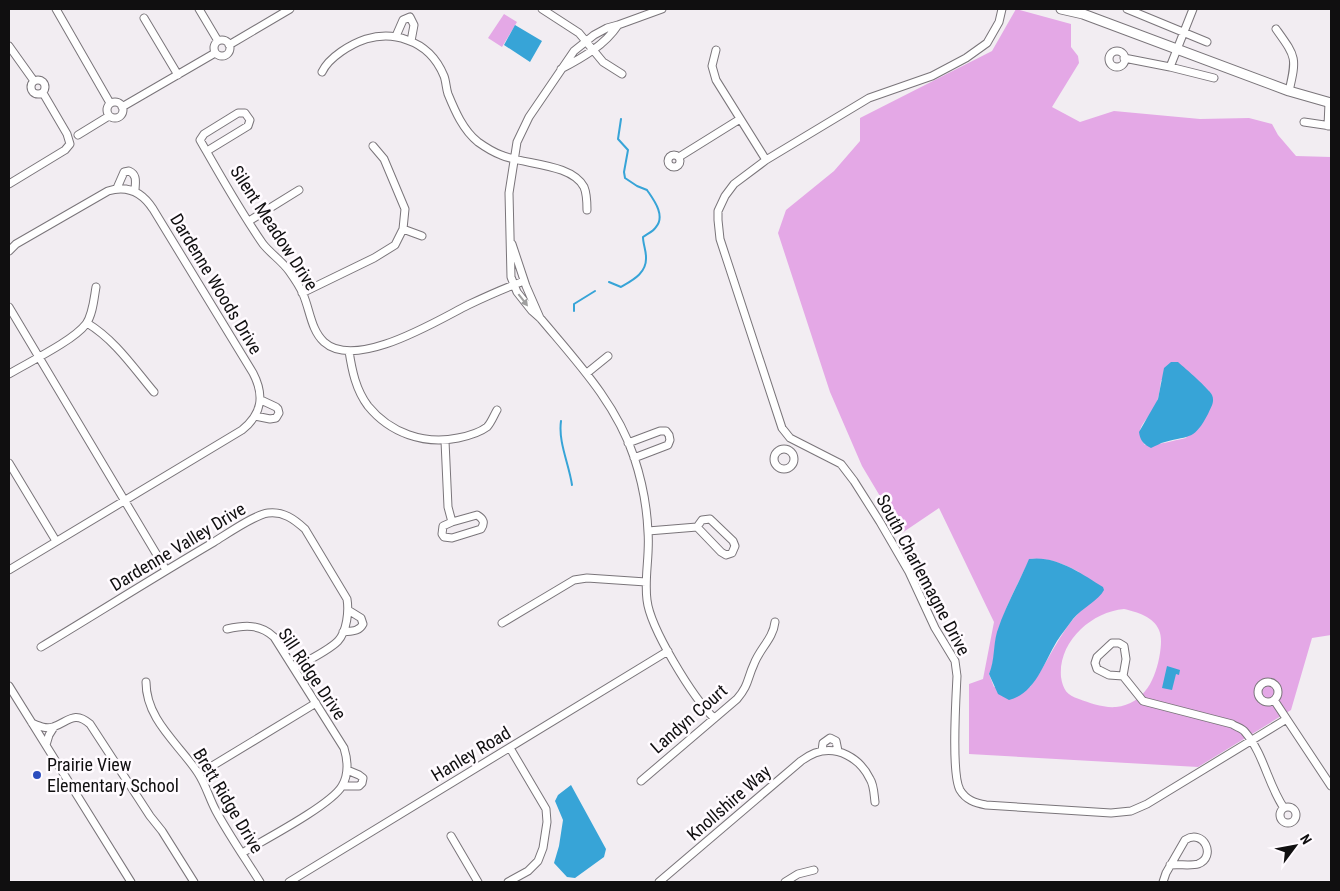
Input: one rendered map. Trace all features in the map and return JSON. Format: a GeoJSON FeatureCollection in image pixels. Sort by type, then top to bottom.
{"type":"FeatureCollection","features":[{"type":"Feature","properties":{"kind":"main road"},"geometry":{"type":"LineString","coordinates":[[1062,9],[1083,14],[1289,91],[1330,103]]}},
{"type":"Feature","properties":{"kind":"street"},"geometry":{"type":"LineString","coordinates":[[56,9],[110,103]]}},
{"type":"Feature","properties":{"kind":"street"},"geometry":{"type":"LineString","coordinates":[[198,9],[218,41]]}},
{"type":"Feature","properties":{"kind":"street"},"geometry":{"type":"LineString","coordinates":[[229,44],[290,9]]}},
{"type":"Feature","properties":{"kind":"street"},"geometry":{"type":"LineString","coordinates":[[662,9],[607,28],[574,51],[529,117],[517,142],[509,192],[511,277],[522,299],[587,373],[607,402],[628,443],[643,489],[648,531],[646,599],[650,615],[668,651],[702,705],[714,718]]}},
{"type":"Feature","properties":{"kind":"street","name":"South Charlemagne Drive"},"geometry":{"type":"LineString","coordinates":[[1002,9],[999,22],[987,43],[966,58],[932,76],[869,98],[766,160],[734,184],[725,196],[718,211],[720,239],[782,428],[796,442],[841,464],[850,476],[896,550],[935,628],[954,661],[957,676],[955,744],[957,784],[961,792],[972,802],[986,805],[1111,813],[1131,811],[1147,804],[1285,720]]}},
{"type":"Feature","properties":{"kind":"street"},"geometry":{"type":"LineString","coordinates":[[1127,9],[1207,42]]}},
{"type":"Feature","properties":{"kind":"street"},"geometry":{"type":"LineString","coordinates":[[1170,67],[1193,9]]}},
{"type":"Feature","properties":{"kind":"street"},"geometry":{"type":"LineString","coordinates":[[547,10],[570,27],[603,62],[622,74]]}},
{"type":"Feature","properties":{"kind":"street"},"geometry":{"type":"LineString","coordinates":[[396,36],[403,20],[410,17],[414,25],[410,41]]}},
{"type":"Feature","properties":{"kind":"street"},"geometry":{"type":"LineString","coordinates":[[144,18],[178,75]]}},
{"type":"Feature","properties":{"kind":"street"},"geometry":{"type":"LineString","coordinates":[[561,69],[582,58],[613,34],[618,25]]}},
{"type":"Feature","properties":{"kind":"street"},"geometry":{"type":"LineString","coordinates":[[1276,29],[1294,56],[1295,66],[1289,91]]}},
{"type":"Feature","properties":{"kind":"street"},"geometry":{"type":"LineString","coordinates":[[322,72],[336,56],[361,40],[374,36],[396,36],[424,48],[436,62],[445,77],[448,92],[458,118],[472,135],[502,156],[554,168],[573,175],[585,189],[587,210]]}},
{"type":"Feature","properties":{"kind":"street"},"geometry":{"type":"LineString","coordinates":[[224,40],[229,44],[230,49],[226,55],[219,56],[215,53],[214,46],[218,41],[224,40]]}},
{"type":"Feature","properties":{"kind":"street"},"geometry":{"type":"LineString","coordinates":[[9,46],[34,81]]}},
{"type":"Feature","properties":{"kind":"street"},"geometry":{"type":"LineString","coordinates":[[716,50],[712,66],[716,80],[766,160]]}},
{"type":"Feature","properties":{"kind":"street"},"geometry":{"type":"LineString","coordinates":[[122,107],[215,53]]}},
{"type":"Feature","properties":{"kind":"street"},"geometry":{"type":"LineString","coordinates":[[1124,58],[1214,78]]}},
{"type":"Feature","properties":{"kind":"street"},"geometry":{"type":"LineString","coordinates":[[41,80],[43,82],[46,88],[43,93],[37,95],[32,91],[31,85],[34,81],[41,80]]}},
{"type":"Feature","properties":{"kind":"street"},"geometry":{"type":"LineString","coordinates":[[9,184],[65,150],[70,144],[67,134],[43,93]]}},
{"type":"Feature","properties":{"kind":"street"},"geometry":{"type":"LineString","coordinates":[[78,135],[109,116],[113,118],[118,117],[123,112],[122,107],[117,102],[110,103]]}},
{"type":"Feature","properties":{"kind":"street"},"geometry":{"type":"LineString","coordinates":[[109,116],[107,108],[110,103]]}},
{"type":"Feature","properties":{"kind":"street"},"geometry":{"type":"LineString","coordinates":[[1304,122],[1329,126],[1330,103]]}},
{"type":"Feature","properties":{"kind":"street"},"geometry":{"type":"LineString","coordinates":[[238,113],[245,113],[250,120],[248,126],[207,151],[200,140],[204,134],[238,113]]}},
{"type":"Feature","properties":{"kind":"street"},"geometry":{"type":"LineString","coordinates":[[679,157],[740,119]]}},
{"type":"Feature","properties":{"kind":"street"},"geometry":{"type":"LineString","coordinates":[[302,293],[374,258],[395,245],[403,229],[405,209],[384,159],[373,146]]}},
{"type":"Feature","properties":{"kind":"street","name":"Silent Meadow Drive"},"geometry":{"type":"LineString","coordinates":[[207,151],[264,245],[289,271],[302,293],[315,330],[326,344],[349,351],[388,343],[417,332],[468,305],[524,281]]}},
{"type":"Feature","properties":{"kind":"street","name":"Dardenne Woods Drive"},"geometry":{"type":"LineString","coordinates":[[9,251],[16,244],[92,200],[117,188],[124,172],[132,172],[136,177],[135,191],[153,209],[243,357],[258,383],[262,400],[278,408],[278,416],[276,418],[270,419],[255,416]]}},
{"type":"Feature","properties":{"kind":"street"},"geometry":{"type":"LineString","coordinates":[[117,188],[135,191]]}},
{"type":"Feature","properties":{"kind":"street"},"geometry":{"type":"LineString","coordinates":[[249,221],[300,190]]}},
{"type":"Feature","properties":{"kind":"street"},"geometry":{"type":"LineString","coordinates":[[403,229],[422,236]]}},
{"type":"Feature","properties":{"kind":"street"},"geometry":{"type":"LineString","coordinates":[[511,241],[524,281],[541,319]]}},
{"type":"Feature","properties":{"kind":"street"},"geometry":{"type":"LineString","coordinates":[[9,374],[74,335],[87,323],[92,310],[96,286]]}},
{"type":"Feature","properties":{"kind":"street"},"geometry":{"type":"LineString","coordinates":[[9,307],[166,570]]}},
{"type":"Feature","properties":{"kind":"street"},"geometry":{"type":"LineString","coordinates":[[87,323],[99,330],[117,347],[154,392]]}},
{"type":"Feature","properties":{"kind":"street"},"geometry":{"type":"LineString","coordinates":[[349,351],[361,396],[383,421],[404,433],[419,438],[444,441],[467,436],[488,426],[497,410]]}},
{"type":"Feature","properties":{"kind":"street"},"geometry":{"type":"LineString","coordinates":[[587,373],[608,356]]}},
{"type":"Feature","properties":{"kind":"street"},"geometry":{"type":"LineString","coordinates":[[9,570],[242,430],[255,416],[262,400]]}},
{"type":"Feature","properties":{"kind":"street"},"geometry":{"type":"LineString","coordinates":[[628,443],[660,431],[666,431],[669,435],[668,445],[634,458]]}},
{"type":"Feature","properties":{"kind":"street"},"geometry":{"type":"LineString","coordinates":[[444,441],[448,507],[452,522]]}},
{"type":"Feature","properties":{"kind":"street"},"geometry":{"type":"LineString","coordinates":[[790,450],[796,442]]}},
{"type":"Feature","properties":{"kind":"street"},"geometry":{"type":"LineString","coordinates":[[9,463],[56,541]]}},
{"type":"Feature","properties":{"kind":"street","name":"Dardenne Valley Drive"},"geometry":{"type":"LineString","coordinates":[[41,647],[166,570],[266,513],[286,515],[305,529],[347,599],[348,610],[361,618],[363,624],[357,630],[343,632],[334,644],[294,668]]}},
{"type":"Feature","properties":{"kind":"street"},"geometry":{"type":"LineString","coordinates":[[477,515],[484,522],[481,529],[448,538],[442,534],[441,530],[446,524],[452,522],[477,515]]}},
{"type":"Feature","properties":{"kind":"street"},"geometry":{"type":"LineString","coordinates":[[648,531],[697,527],[702,520],[710,519],[733,541],[735,546],[732,553],[726,554],[721,552],[697,527]]}},
{"type":"Feature","properties":{"kind":"street"},"geometry":{"type":"LineString","coordinates":[[502,622],[574,580],[586,578],[646,582]]}},
{"type":"Feature","properties":{"kind":"street"},"geometry":{"type":"LineString","coordinates":[[343,632],[348,610]]}},
{"type":"Feature","properties":{"kind":"street","name":"Landyn Court"},"geometry":{"type":"LineString","coordinates":[[641,781],[738,699],[745,690],[754,663],[772,636],[775,622]]}},
{"type":"Feature","properties":{"kind":"street","name":"Sill Ridge Drive"},"geometry":{"type":"LineString","coordinates":[[227,629],[246,625],[264,630],[280,646],[344,748],[347,770],[342,786],[331,799],[242,853]]}},
{"type":"Feature","properties":{"kind":"street"},"geometry":{"type":"LineString","coordinates":[[1123,676],[1126,659],[1124,646],[1119,643],[1112,643],[1097,657],[1095,663],[1097,669],[1109,675],[1123,676],[1143,701],[1232,724],[1244,730],[1266,768],[1273,790],[1284,808]]}},
{"type":"Feature","properties":{"kind":"street","name":"Hanley Road"},"geometry":{"type":"LineString","coordinates":[[289,882],[668,651]]}},
{"type":"Feature","properties":{"kind":"street","name":"Brett Ridge Drive"},"geometry":{"type":"LineString","coordinates":[[146,682],[146,694],[157,719],[199,774],[216,811],[260,882]]}},
{"type":"Feature","properties":{"kind":"street"},"geometry":{"type":"LineString","coordinates":[[9,686],[131,882]]}},
{"type":"Feature","properties":{"kind":"street"},"geometry":{"type":"LineString","coordinates":[[1274,700],[1285,720],[1331,786]]}},
{"type":"Feature","properties":{"kind":"street"},"geometry":{"type":"LineString","coordinates":[[199,774],[316,703]]}},
{"type":"Feature","properties":{"kind":"street"},"geometry":{"type":"LineString","coordinates":[[46,745],[54,727],[67,719],[75,717],[85,719],[194,882]]}},
{"type":"Feature","properties":{"kind":"street"},"geometry":{"type":"LineString","coordinates":[[32,723],[43,727],[54,727]]}},
{"type":"Feature","properties":{"kind":"street","name":"Knollshire Way"},"geometry":{"type":"LineString","coordinates":[[822,751],[823,743],[830,738],[836,741],[838,751]]}},
{"type":"Feature","properties":{"kind":"street"},"geometry":{"type":"LineString","coordinates":[[508,882],[528,871],[538,861],[543,848],[547,822],[546,809],[510,748]]}},
{"type":"Feature","properties":{"kind":"street","name":"Knollshire Way"},"geometry":{"type":"LineString","coordinates":[[659,882],[801,761],[814,753],[838,751],[853,758],[863,767],[871,780],[875,802]]}},
{"type":"Feature","properties":{"kind":"street","name":"Sill Ridge Drive"},"geometry":{"type":"LineString","coordinates":[[342,786],[359,786],[362,783],[363,778],[347,770]]}},
{"type":"Feature","properties":{"kind":"street"},"geometry":{"type":"LineString","coordinates":[[451,836],[478,882]]}},
{"type":"Feature","properties":{"kind":"street"},"geometry":{"type":"LineString","coordinates":[[1163,882],[1170,865],[1185,840],[1197,837],[1205,843],[1207,856],[1200,863],[1195,865],[1170,865]]}},
{"type":"Feature","properties":{"kind":"street"},"geometry":{"type":"LineString","coordinates":[[785,882],[798,874],[814,870]]}},
{"type":"Feature","properties":{"kind":"shaded area"},"geometry":{"type":"Polygon","coordinates":[[[1016,9],[1071,24],[1071,47],[1078,56],[1079,63],[1052,107],[1080,122],[1114,111],[1200,119],[1249,118],[1272,124],[1278,135],[1296,156],[1331,157],[1331,635],[1312,638],[1291,710],[1198,767],[969,754],[969,684],[983,679],[994,622],[939,508],[902,533],[862,466],[830,392],[778,233],[786,210],[834,171],[860,141],[860,118],[992,51],[1016,9]],[[1161,380],[1155,407],[1140,429],[1141,439],[1145,445],[1160,444],[1186,438],[1209,391],[1200,383],[1161,380]],[[1030,559],[1008,604],[996,637],[993,664],[989,674],[994,687],[1030,687],[1063,633],[1087,605],[1079,572],[1049,560],[1030,559]],[[1124,609],[1112,611],[1089,623],[1071,641],[1061,664],[1061,677],[1064,689],[1071,696],[1092,704],[1116,707],[1135,701],[1147,688],[1156,672],[1161,636],[1157,625],[1149,618],[1124,609]]]}},
{"type":"Feature","properties":{"kind":"shaded area"},"geometry":{"type":"Polygon","coordinates":[[[504,14],[517,22],[502,47],[488,38],[504,14]]]}},
{"type":"Feature","properties":{"kind":"water"},"geometry":{"type":"Polygon","coordinates":[[[515,25],[542,41],[530,62],[504,45],[515,25]]]}},
{"type":"Feature","properties":{"kind":"water"},"geometry":{"type":"Polygon","coordinates":[[[1171,362],[1178,362],[1202,383],[1212,395],[1213,402],[1199,428],[1191,435],[1163,442],[1151,448],[1142,442],[1139,432],[1158,399],[1164,368],[1171,362]]]}},
{"type":"Feature","properties":{"kind":"water"},"geometry":{"type":"Polygon","coordinates":[[[1029,559],[1049,560],[1059,563],[1103,587],[1104,590],[1102,594],[1073,619],[1057,641],[1033,684],[1026,691],[1009,700],[998,694],[989,674],[997,632],[1029,559]]]}},
{"type":"Feature","properties":{"kind":"water"},"geometry":{"type":"Polygon","coordinates":[[[1167,666],[1180,670],[1179,675],[1176,674],[1172,690],[1162,688],[1167,666]]]}},
{"type":"Feature","properties":{"kind":"water"},"geometry":{"type":"Polygon","coordinates":[[[571,785],[606,849],[604,857],[575,878],[567,877],[554,863],[563,820],[555,801],[558,795],[571,785]]]}},
{"type":"Feature","properties":{"kind":"waterway"},"geometry":{"type":"LineString","coordinates":[[609,282],[621,287],[642,272],[646,263],[643,237],[655,228],[660,217],[658,207],[647,190],[625,178],[624,172],[628,150],[618,139],[621,119]]}},
{"type":"Feature","properties":{"kind":"waterway"},"geometry":{"type":"LineString","coordinates":[[574,311],[574,304],[595,291]]}},
{"type":"Feature","properties":{"kind":"waterway"},"geometry":{"type":"LineString","coordinates":[[561,421],[562,445],[572,485]]}},
{"type":"Feature","properties":{"kind":"place","name":"Prairie View Elementary School"},"geometry":{"type":"Point","coordinates":[37,775]}}]}
